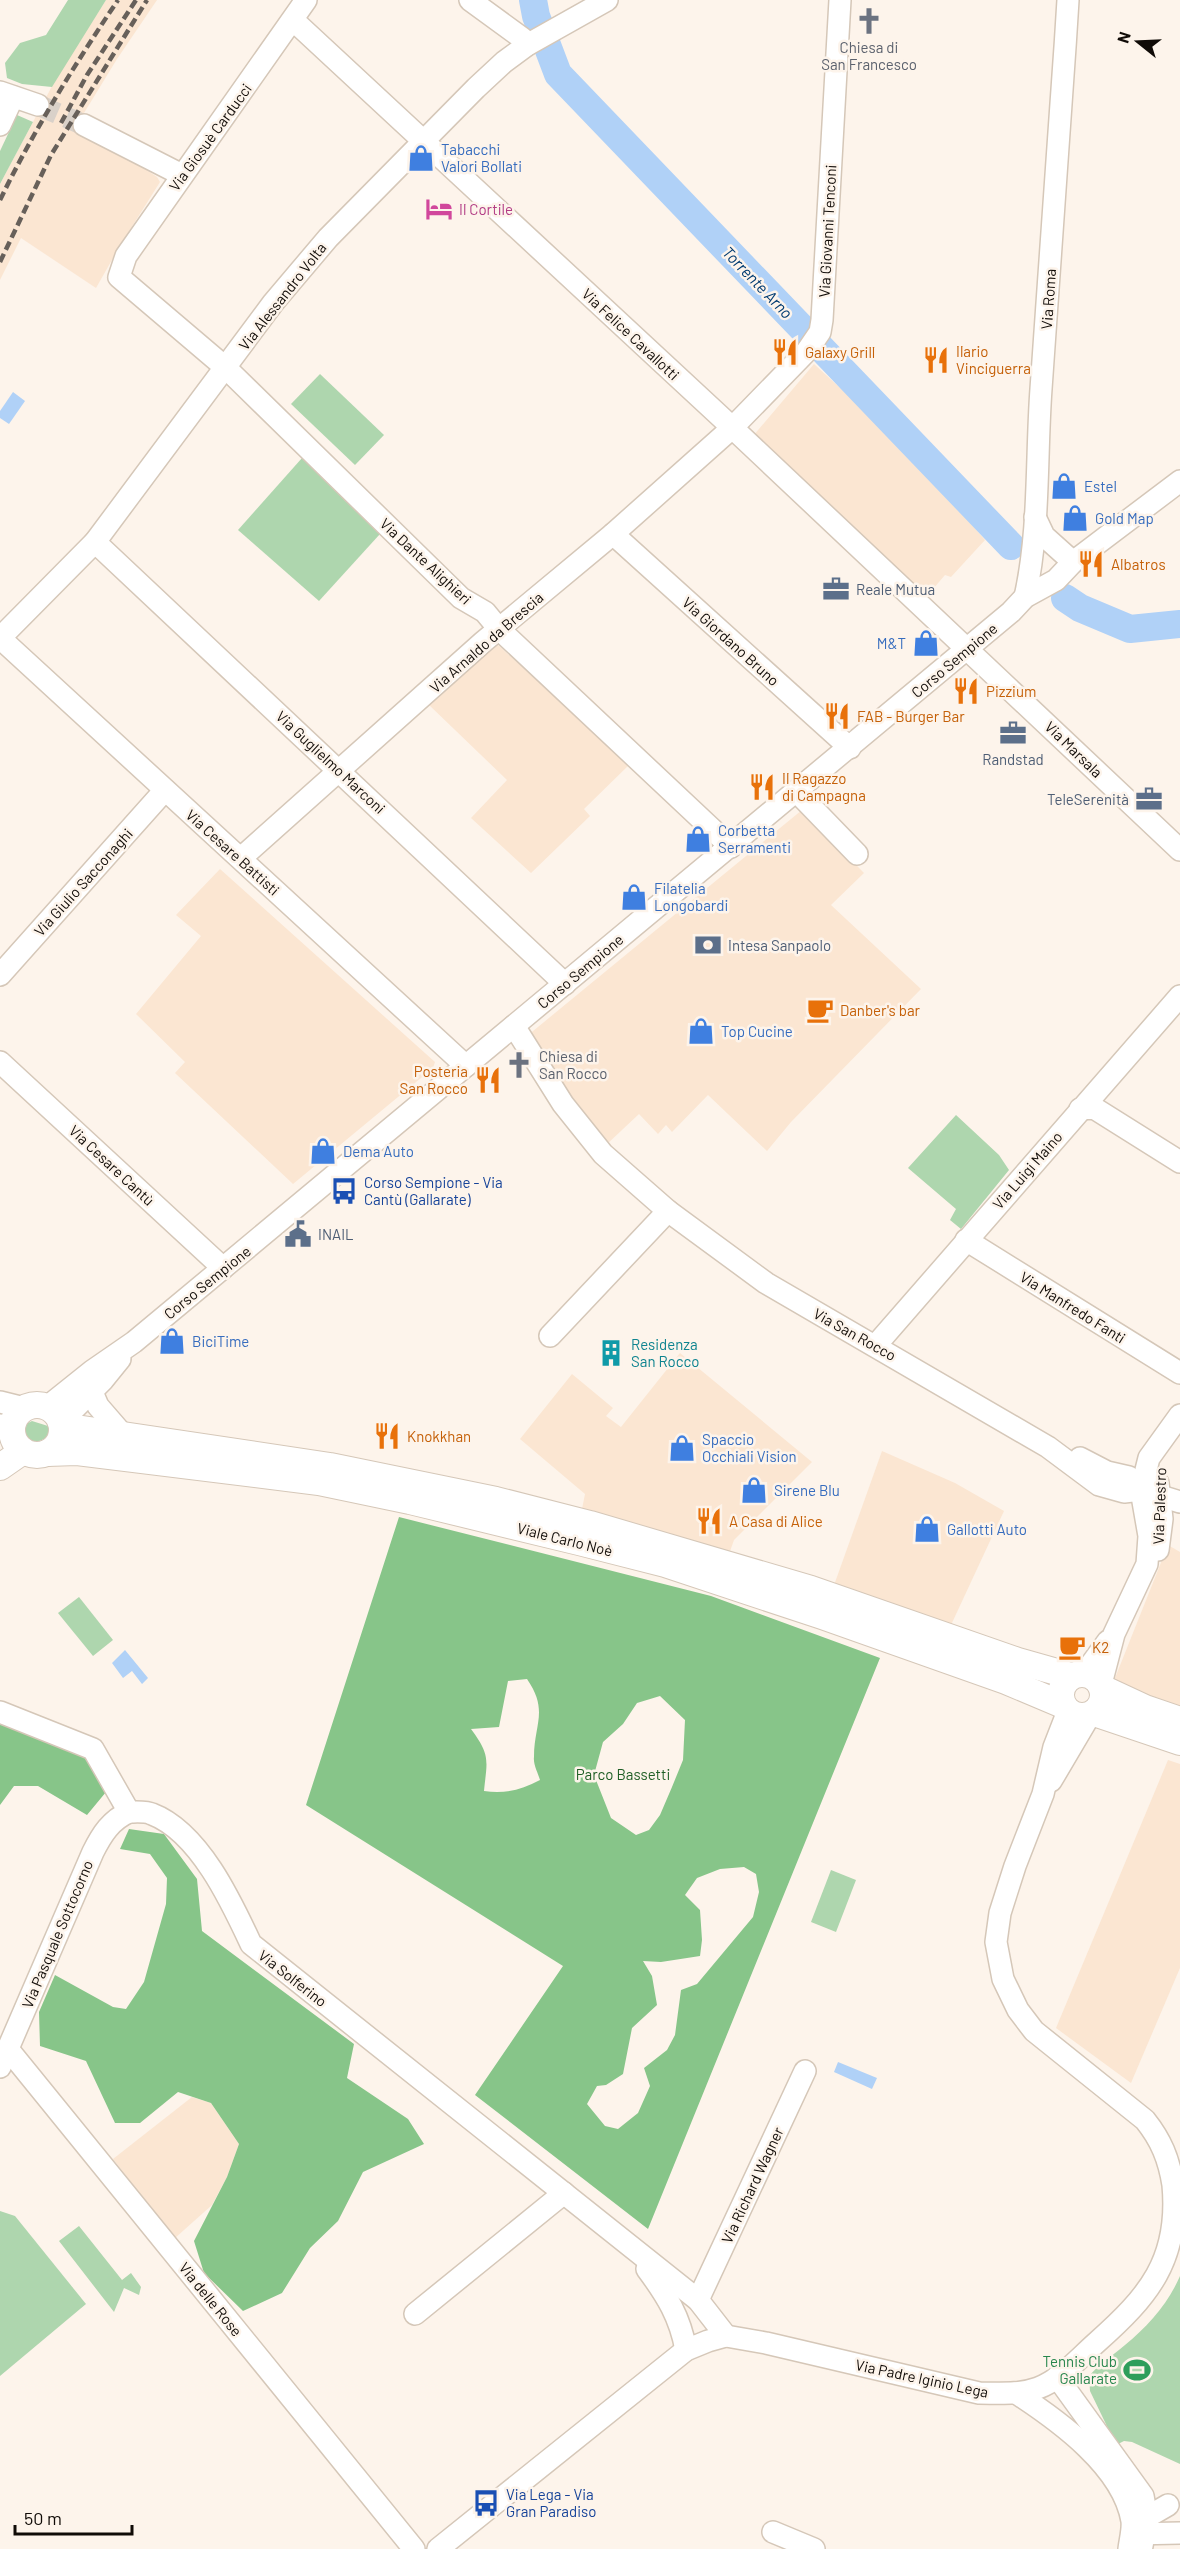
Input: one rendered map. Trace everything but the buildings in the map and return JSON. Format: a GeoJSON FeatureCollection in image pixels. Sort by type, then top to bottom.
{"type":"FeatureCollection","features":[{"type":"Feature","properties":{"kind":"main road","name":"Viale Carlo Noè"},"geometry":{"type":"LineString","coordinates":[[33,1410],[76,1428],[330,1466],[517,1505],[590,1524],[811,1589],[1018,1661],[1090,1681],[1145,1708],[1180,1720]]}},
{"type":"Feature","properties":{"kind":"main road"},"geometry":{"type":"LineString","coordinates":[[0,1467],[16,1441],[15,1418],[33,1410],[62,1435],[57,1445],[16,1441]]}},
{"type":"Feature","properties":{"kind":"main road","name":"Viale Carlo Noè"},"geometry":{"type":"LineString","coordinates":[[16,1441],[88,1453],[319,1482],[410,1501],[665,1564],[1006,1681],[1078,1711],[1180,1742]]}},
{"type":"Feature","properties":{"kind":"main road"},"geometry":{"type":"LineString","coordinates":[[1090,1681],[1102,1703],[1078,1711],[1060,1695],[1062,1688],[1090,1681]]}},
{"type":"Feature","properties":{"kind":"street","name":"Via Giosuè Carducci"},"geometry":{"type":"LineString","coordinates":[[119,277],[126,256],[306,0]]}},
{"type":"Feature","properties":{"kind":"street"},"geometry":{"type":"LineString","coordinates":[[470,0],[531,43]]}},
{"type":"Feature","properties":{"kind":"street","name":"Via Alessandro Volta"},"geometry":{"type":"LineString","coordinates":[[0,638],[95,542],[273,303],[328,238],[476,87],[531,43],[607,0]]}},
{"type":"Feature","properties":{"kind":"street","name":"Via Giovanni Tenconi"},"geometry":{"type":"LineString","coordinates":[[732,428],[807,351],[820,332],[840,0]]}},
{"type":"Feature","properties":{"kind":"street","name":"Via Roma"},"geometry":{"type":"LineString","coordinates":[[1025,597],[1031,570],[1035,517],[1040,401],[1068,0]]}},
{"type":"Feature","properties":{"kind":"street","name":"Via Felice Cavallotti"},"geometry":{"type":"LineString","coordinates":[[293,20],[968,649]]}},
{"type":"Feature","properties":{"kind":"street"},"geometry":{"type":"LineString","coordinates":[[0,124],[6,94],[38,105]]}},
{"type":"Feature","properties":{"kind":"street"},"geometry":{"type":"LineString","coordinates":[[84,125],[182,175]]}},
{"type":"Feature","properties":{"kind":"street","name":"Via Dante Alighieri"},"geometry":{"type":"LineString","coordinates":[[119,277],[225,368],[461,597],[486,612],[499,630],[731,847]]}},
{"type":"Feature","properties":{"kind":"street","name":"Via Arnaldo da Brescia"},"geometry":{"type":"LineString","coordinates":[[241,858],[339,769],[613,534],[732,428]]}},
{"type":"Feature","properties":{"kind":"street","name":"Corso Sempione"},"geometry":{"type":"LineString","coordinates":[[33,1410],[134,1342],[850,748],[1011,612],[1025,597],[1056,580],[1073,562],[1180,481]]}},
{"type":"Feature","properties":{"kind":"street"},"geometry":{"type":"LineString","coordinates":[[1035,517],[1044,536],[1073,562]]}},
{"type":"Feature","properties":{"kind":"street","name":"Via Giordano Bruno"},"geometry":{"type":"LineString","coordinates":[[613,534],[850,748]]}},
{"type":"Feature","properties":{"kind":"street","name":"Via Guglielmo Marconi"},"geometry":{"type":"LineString","coordinates":[[95,542],[565,984]]}},
{"type":"Feature","properties":{"kind":"street","name":"Via Cesare Battisti"},"geometry":{"type":"LineString","coordinates":[[0,638],[466,1066]]}},
{"type":"Feature","properties":{"kind":"street","name":"Via Marsala"},"geometry":{"type":"LineString","coordinates":[[968,649],[1180,850]]}},
{"type":"Feature","properties":{"kind":"street","name":"Via Giulio Sacconaghi"},"geometry":{"type":"LineString","coordinates":[[0,975],[165,790]]}},
{"type":"Feature","properties":{"kind":"street"},"geometry":{"type":"LineString","coordinates":[[797,792],[857,854]]}},
{"type":"Feature","properties":{"kind":"street","name":"Via Luigi Maino"},"geometry":{"type":"LineString","coordinates":[[876,1344],[1180,996]]}},
{"type":"Feature","properties":{"kind":"street","name":"Via San Rocco"},"geometry":{"type":"LineString","coordinates":[[514,1026],[563,1104],[603,1154],[668,1210],[766,1283],[876,1344],[1048,1447],[1100,1485],[1124,1492],[1150,1493],[1180,1502]]}},
{"type":"Feature","properties":{"kind":"street","name":"Via Cesare Cantù"},"geometry":{"type":"LineString","coordinates":[[0,1062],[224,1268]]}},
{"type":"Feature","properties":{"kind":"street"},"geometry":{"type":"LineString","coordinates":[[1080,1109],[1095,1108],[1180,1162]]}},
{"type":"Feature","properties":{"kind":"street"},"geometry":{"type":"LineString","coordinates":[[550,1336],[668,1210]]}},
{"type":"Feature","properties":{"kind":"street","name":"Via Manfredo Fanti"},"geometry":{"type":"LineString","coordinates":[[966,1240],[1180,1373]]}},
{"type":"Feature","properties":{"kind":"street","name":"Corso Sempione"},"geometry":{"type":"LineString","coordinates":[[33,1410],[92,1392],[134,1342]]}},
{"type":"Feature","properties":{"kind":"street"},"geometry":{"type":"LineString","coordinates":[[92,1392],[98,1406],[124,1436]]}},
{"type":"Feature","properties":{"kind":"street","name":"Via Palestro"},"geometry":{"type":"LineString","coordinates":[[1090,1681],[1147,1564],[1149,1458],[1180,1414]]}},
{"type":"Feature","properties":{"kind":"street","name":"Via Padre Iginio Lega"},"geometry":{"type":"LineString","coordinates":[[448,2546],[686,2350],[708,2340],[726,2336],[766,2343],[980,2393],[1016,2393],[1039,2388],[1057,2378],[1105,2335],[1155,2284],[1166,2266],[1174,2243],[1178,2209],[1169,2162],[1159,2137],[1145,2120],[1034,2031],[1018,2010],[1003,1979],[996,1942],[1000,1913],[1015,1866],[1043,1794],[1054,1747],[1078,1711]]}},
{"type":"Feature","properties":{"kind":"street"},"geometry":{"type":"LineString","coordinates":[[0,1712],[93,1749],[129,1812]]}},
{"type":"Feature","properties":{"kind":"street","name":"Via Pasquale Sottocorno"},"geometry":{"type":"LineString","coordinates":[[4,2058],[93,1852],[104,1832],[119,1817],[129,1812]]}},
{"type":"Feature","properties":{"kind":"street","name":"Via Solferino"},"geometry":{"type":"LineString","coordinates":[[129,1812],[150,1813],[167,1822],[193,1845],[219,1879],[251,1944],[698,2300],[726,2336]]}},
{"type":"Feature","properties":{"kind":"street","name":"Via delle Rose"},"geometry":{"type":"LineString","coordinates":[[4,2058],[414,2549]]}},
{"type":"Feature","properties":{"kind":"street","name":"Via Richard Wagner"},"geometry":{"type":"LineString","coordinates":[[698,2300],[805,2071]]}},
{"type":"Feature","properties":{"kind":"street"},"geometry":{"type":"LineString","coordinates":[[415,2314],[564,2193]]}},
{"type":"Feature","properties":{"kind":"street","name":"Via Solferino"},"geometry":{"type":"LineString","coordinates":[[631,2246],[666,2295],[682,2325],[686,2350]]}},
{"type":"Feature","properties":{"kind":"street"},"geometry":{"type":"LineString","coordinates":[[1057,2378],[1143,2496],[1174,2508]]}},
{"type":"Feature","properties":{"kind":"street"},"geometry":{"type":"LineString","coordinates":[[1016,2393],[1090,2449],[1122,2491],[1138,2535]]}},
{"type":"Feature","properties":{"kind":"street"},"geometry":{"type":"LineString","coordinates":[[1138,2535],[1143,2496]]}},
{"type":"Feature","properties":{"kind":"street"},"geometry":{"type":"LineString","coordinates":[[1138,2535],[1174,2508]]}},
{"type":"Feature","properties":{"kind":"street"},"geometry":{"type":"LineString","coordinates":[[773,2532],[814,2549]]}},
{"type":"Feature","properties":{"kind":"street"},"geometry":{"type":"LineString","coordinates":[[1138,2535],[1180,2533]]}},
{"type":"Feature","properties":{"kind":"shaded area"},"geometry":{"type":"Polygon","coordinates":[[[106,0],[157,0],[117,59],[73,131],[136,163],[157,177],[160,182],[96,288],[21,238],[0,280],[0,184],[59,73],[106,0]]]}},
{"type":"Feature","properties":{"kind":"shaded area"},"geometry":{"type":"Polygon","coordinates":[[[814,364],[908,450],[985,540],[951,577],[945,575],[927,596],[753,436],[814,364]]]}},
{"type":"Feature","properties":{"kind":"shaded area"},"geometry":{"type":"Polygon","coordinates":[[[497,644],[629,765],[584,809],[590,816],[531,873],[471,818],[507,780],[428,704],[437,699],[497,644]]]}},
{"type":"Feature","properties":{"kind":"shaded area"},"geometry":{"type":"Polygon","coordinates":[[[802,810],[864,873],[831,905],[921,989],[791,1122],[767,1151],[708,1095],[672,1132],[666,1125],[658,1134],[639,1114],[605,1146],[527,1036],[802,810]]]}},
{"type":"Feature","properties":{"kind":"shaded area"},"geometry":{"type":"Polygon","coordinates":[[[220,869],[435,1062],[433,1068],[293,1184],[175,1073],[185,1062],[136,1014],[201,936],[176,915],[220,869]]]}},
{"type":"Feature","properties":{"kind":"shaded area"},"geometry":{"type":"Polygon","coordinates":[[[680,1353],[812,1462],[734,1540],[728,1557],[582,1509],[585,1494],[520,1439],[572,1374],[613,1408],[606,1416],[621,1427],[680,1353]]]}},
{"type":"Feature","properties":{"kind":"shaded area","name":"Gallotti Auto"},"geometry":{"type":"Polygon","coordinates":[[[882,1451],[955,1483],[1004,1511],[951,1625],[833,1588],[882,1451]]]}},
{"type":"Feature","properties":{"kind":"shaded area"},"geometry":{"type":"Polygon","coordinates":[[[1168,1545],[1180,1552],[1180,1710],[1119,1691],[1115,1678],[1168,1545]]]}},
{"type":"Feature","properties":{"kind":"shaded area"},"geometry":{"type":"Polygon","coordinates":[[[1168,1760],[1180,1764],[1180,1968],[1131,2083],[1056,2028],[1168,1760]]]}},
{"type":"Feature","properties":{"kind":"shaded area"},"geometry":{"type":"Polygon","coordinates":[[[192,2097],[211,2103],[239,2144],[227,2177],[212,2205],[175,2238],[113,2159],[192,2097]]]}},
{"type":"Feature","properties":{"kind":"green space"},"geometry":{"type":"Polygon","coordinates":[[[68,0],[106,0],[52,87],[22,84],[7,78],[5,63],[20,43],[46,35],[68,0]]]}},
{"type":"Feature","properties":{"kind":"green space"},"geometry":{"type":"Polygon","coordinates":[[[17,115],[33,122],[0,184],[0,151],[17,115]]]}},
{"type":"Feature","properties":{"kind":"green space"},"geometry":{"type":"Polygon","coordinates":[[[320,374],[384,435],[355,465],[291,404],[320,374]]]}},
{"type":"Feature","properties":{"kind":"green space"},"geometry":{"type":"Polygon","coordinates":[[[302,458],[380,534],[319,601],[238,530],[302,458]]]}},
{"type":"Feature","properties":{"kind":"green space"},"geometry":{"type":"Polygon","coordinates":[[[956,1115],[999,1155],[1009,1170],[961,1229],[950,1220],[956,1209],[908,1168],[956,1115]]]}},
{"type":"Feature","properties":{"kind":"green space"},"geometry":{"type":"Polygon","coordinates":[[[32,1421],[48,1426],[50,1434],[39,1441],[31,1441],[24,1437],[21,1433],[22,1426],[32,1421]]]}},
{"type":"Feature","properties":{"kind":"green space","name":"Parco Bassetti"},"geometry":{"type":"Polygon","coordinates":[[[399,1517],[711,1596],[880,1658],[648,2229],[475,2095],[563,1966],[306,1805],[399,1517]],[[527,1679],[508,1681],[499,1727],[471,1729],[485,1752],[484,1791],[513,1790],[540,1780],[534,1760],[539,1709],[534,1690],[527,1679]],[[660,1696],[637,1703],[623,1724],[603,1742],[594,1775],[611,1818],[636,1835],[649,1830],[660,1815],[672,1787],[683,1760],[685,1720],[660,1696]],[[744,1867],[720,1869],[697,1878],[685,1895],[700,1910],[702,1940],[700,1956],[661,1962],[643,1961],[652,1976],[657,2005],[632,2028],[623,2074],[606,2085],[597,2086],[587,2104],[605,2126],[618,2129],[638,2113],[650,2086],[644,2068],[667,2050],[675,2035],[681,1990],[697,1984],[753,1917],[759,1892],[756,1874],[744,1867]]]}},
{"type":"Feature","properties":{"kind":"green space"},"geometry":{"type":"Polygon","coordinates":[[[79,1597],[113,1640],[93,1656],[58,1613],[79,1597]]]}},
{"type":"Feature","properties":{"kind":"green space"},"geometry":{"type":"Polygon","coordinates":[[[0,1724],[93,1758],[106,1792],[87,1815],[38,1786],[14,1786],[0,1805],[0,1724]]]}},
{"type":"Feature","properties":{"kind":"green space"},"geometry":{"type":"Polygon","coordinates":[[[129,1829],[164,1834],[197,1879],[202,1931],[354,2044],[347,2078],[408,2119],[424,2144],[363,2172],[338,2221],[310,2248],[282,2293],[243,2311],[204,2273],[194,2241],[227,2177],[239,2144],[211,2103],[178,2092],[140,2123],[115,2123],[86,2061],[40,2046],[39,2012],[55,1975],[113,2007],[126,2009],[144,1982],[166,1904],[167,1878],[150,1854],[120,1849],[129,1829]]]}},
{"type":"Feature","properties":{"kind":"green space"},"geometry":{"type":"Polygon","coordinates":[[[831,1870],[856,1880],[836,1932],[811,1922],[831,1870]]]}},
{"type":"Feature","properties":{"kind":"green space"},"geometry":{"type":"Polygon","coordinates":[[[0,2211],[15,2216],[86,2304],[0,2376],[0,2211]]]}},
{"type":"Feature","properties":{"kind":"green space"},"geometry":{"type":"Polygon","coordinates":[[[79,2226],[122,2280],[131,2273],[141,2287],[139,2295],[124,2288],[114,2312],[59,2241],[79,2226]]]}},
{"type":"Feature","properties":{"kind":"green space","name":"Tennis Club Gallarate"},"geometry":{"type":"Polygon","coordinates":[[[1180,2276],[1180,2464],[1132,2442],[1124,2441],[1116,2445],[1090,2391],[1089,2376],[1149,2322],[1170,2296],[1180,2276]]]}},
{"type":"Feature","properties":{"kind":"water"},"geometry":{"type":"Polygon","coordinates":[[[13,392],[25,401],[9,424],[0,418],[0,411],[13,392]]]}},
{"type":"Feature","properties":{"kind":"water"},"geometry":{"type":"Polygon","coordinates":[[[125,1650],[148,1678],[142,1684],[132,1671],[123,1678],[112,1663],[125,1650]]]}},
{"type":"Feature","properties":{"kind":"water"},"geometry":{"type":"Polygon","coordinates":[[[838,2062],[877,2078],[872,2089],[834,2072],[838,2062]]]}},
{"type":"Feature","properties":{"kind":"waterway","name":"Torrente Arno"},"geometry":{"type":"LineString","coordinates":[[533,0],[536,16],[558,74],[1011,546]]}},
{"type":"Feature","properties":{"kind":"waterway","name":"Torrente Arno"},"geometry":{"type":"LineString","coordinates":[[1065,598],[1080,608],[1130,629],[1180,624]]}},
{"type":"Feature","properties":{"kind":"tunnel"},"geometry":{"type":"LineString","coordinates":[[38,105],[84,125]]}},
{"type":"Feature","properties":{"kind":"railway"},"geometry":{"type":"LineString","coordinates":[[0,200],[56,98],[118,0]]}},
{"type":"Feature","properties":{"kind":"railway"},"geometry":{"type":"LineString","coordinates":[[61,123],[87,75],[136,0]]}},
{"type":"Feature","properties":{"kind":"railway"},"geometry":{"type":"LineString","coordinates":[[0,262],[51,155],[147,0]]}},
{"type":"Feature","properties":{"kind":"place","name":"Chiesa di San Francesco"},"geometry":{"type":"Point","coordinates":[869,21]}},
{"type":"Feature","properties":{"kind":"place","name":"Tabacchi Valori Bollati"},"geometry":{"type":"Point","coordinates":[421,158]}},
{"type":"Feature","properties":{"kind":"place","name":"Il Cortile"},"geometry":{"type":"Point","coordinates":[439,209]}},
{"type":"Feature","properties":{"kind":"place","name":"Galaxy Grill"},"geometry":{"type":"Point","coordinates":[785,352]}},
{"type":"Feature","properties":{"kind":"place","name":"Ilario Vinciguerra"},"geometry":{"type":"Point","coordinates":[936,360]}},
{"type":"Feature","properties":{"kind":"place","name":"Estel"},"geometry":{"type":"Point","coordinates":[1064,486]}},
{"type":"Feature","properties":{"kind":"place","name":"Gold Map"},"geometry":{"type":"Point","coordinates":[1075,518]}},
{"type":"Feature","properties":{"kind":"place","name":"Albatros"},"geometry":{"type":"Point","coordinates":[1091,564]}},
{"type":"Feature","properties":{"kind":"place","name":"Reale Mutua"},"geometry":{"type":"Point","coordinates":[836,589]}},
{"type":"Feature","properties":{"kind":"place","name":"M&T"},"geometry":{"type":"Point","coordinates":[926,643]}},
{"type":"Feature","properties":{"kind":"place","name":"Pizzium"},"geometry":{"type":"Point","coordinates":[966,691]}},
{"type":"Feature","properties":{"kind":"place","name":"FAB - Burger Bar"},"geometry":{"type":"Point","coordinates":[837,716]}},
{"type":"Feature","properties":{"kind":"place","name":"Randstad"},"geometry":{"type":"Point","coordinates":[1013,733]}},
{"type":"Feature","properties":{"kind":"place","name":"Il Ragazzo di Campagna"},"geometry":{"type":"Point","coordinates":[762,787]}},
{"type":"Feature","properties":{"kind":"place","name":"TeleSerenità"},"geometry":{"type":"Point","coordinates":[1149,799]}},
{"type":"Feature","properties":{"kind":"place","name":"Corbetta Serramenti"},"geometry":{"type":"Point","coordinates":[698,839]}},
{"type":"Feature","properties":{"kind":"place","name":"Filatelia Longobardi"},"geometry":{"type":"Point","coordinates":[634,897]}},
{"type":"Feature","properties":{"kind":"place","name":"Intesa Sanpaolo"},"geometry":{"type":"Point","coordinates":[708,945]}},
{"type":"Feature","properties":{"kind":"place","name":"Danber's bar"},"geometry":{"type":"Point","coordinates":[820,1010]}},
{"type":"Feature","properties":{"kind":"place","name":"Top Cucine"},"geometry":{"type":"Point","coordinates":[701,1031]}},
{"type":"Feature","properties":{"kind":"place","name":"Chiesa di San Rocco"},"geometry":{"type":"Point","coordinates":[519,1065]}},
{"type":"Feature","properties":{"kind":"place","name":"Posteria San Rocco"},"geometry":{"type":"Point","coordinates":[488,1080]}},
{"type":"Feature","properties":{"kind":"place","name":"Dema Auto"},"geometry":{"type":"Point","coordinates":[323,1151]}},
{"type":"Feature","properties":{"kind":"place","name":"Corso Sempione - Via Cantù (Gallarate)"},"geometry":{"type":"Point","coordinates":[344,1191]}},
{"type":"Feature","properties":{"kind":"place","name":"INAIL"},"geometry":{"type":"Point","coordinates":[298,1234]}},
{"type":"Feature","properties":{"kind":"place","name":"BiciTime"},"geometry":{"type":"Point","coordinates":[172,1341]}},
{"type":"Feature","properties":{"kind":"place","name":"Residenza San Rocco"},"geometry":{"type":"Point","coordinates":[611,1353]}},
{"type":"Feature","properties":{"kind":"place","name":"Knokkhan"},"geometry":{"type":"Point","coordinates":[387,1436]}},
{"type":"Feature","properties":{"kind":"place","name":"Spaccio Occhiali Vision"},"geometry":{"type":"Point","coordinates":[682,1448]}},
{"type":"Feature","properties":{"kind":"place","name":"Sirene Blu"},"geometry":{"type":"Point","coordinates":[754,1490]}},
{"type":"Feature","properties":{"kind":"place","name":"A Casa di Alice"},"geometry":{"type":"Point","coordinates":[709,1521]}},
{"type":"Feature","properties":{"kind":"place","name":"Gallotti Auto"},"geometry":{"type":"Point","coordinates":[927,1529]}},
{"type":"Feature","properties":{"kind":"place","name":"K2"},"geometry":{"type":"Point","coordinates":[1072,1647]}},
{"type":"Feature","properties":{"kind":"place","name":"Tennis Club Gallarate"},"geometry":{"type":"Point","coordinates":[1137,2370]}},
{"type":"Feature","properties":{"kind":"place","name":"Via Lega - Via Gran Paradiso"},"geometry":{"type":"Point","coordinates":[486,2503]}}]}
